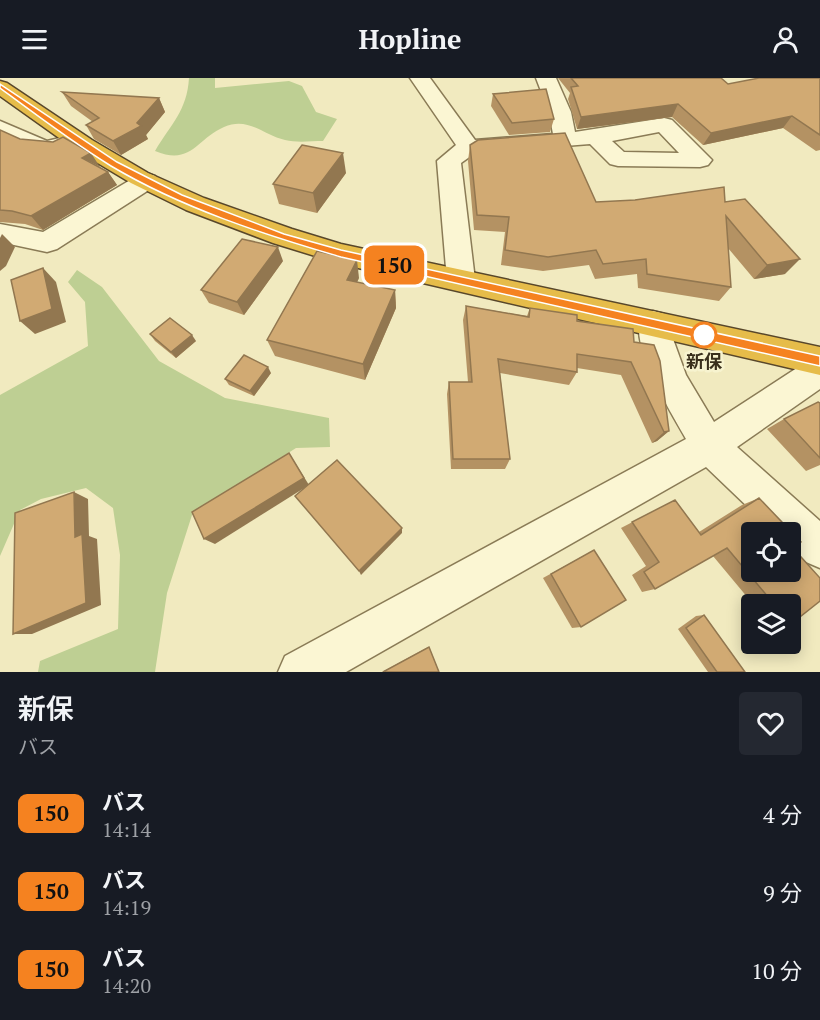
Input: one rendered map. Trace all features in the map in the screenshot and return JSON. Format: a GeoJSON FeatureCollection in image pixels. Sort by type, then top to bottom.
{"type":"FeatureCollection","features":[{"type":"Feature","properties":{"kind":"highway"},"geometry":{"type":"LineString","coordinates":[[0,87],[73,139],[146,181],[178,197],[281,236],[341,254],[820,361]]}},
{"type":"Feature","properties":{"kind":"street"},"geometry":{"type":"LineString","coordinates":[[420,78],[469,147]]}},
{"type":"Feature","properties":{"kind":"street"},"geometry":{"type":"LineString","coordinates":[[546,78],[560,112],[565,139]]}},
{"type":"Feature","properties":{"kind":"street"},"geometry":{"type":"LineString","coordinates":[[0,128],[45,150],[53,149],[73,139]]}},
{"type":"Feature","properties":{"kind":"street"},"geometry":{"type":"LineString","coordinates":[[461,280],[449,161],[469,147],[595,136]]}},
{"type":"Feature","properties":{"kind":"street"},"geometry":{"type":"LineString","coordinates":[[0,232],[47,242],[146,181]]}},
{"type":"Feature","properties":{"kind":"street"},"geometry":{"type":"LineString","coordinates":[[653,323],[656,340],[672,382],[709,446],[820,548]]}},
{"type":"Feature","properties":{"kind":"street"},"geometry":{"type":"LineString","coordinates":[[301,672],[709,446],[815,374],[820,367]]}},
{"type":"Feature","properties":{"kind":"green space"},"geometry":{"type":"Polygon","coordinates":[[[189,78],[215,78],[215,88],[289,81],[302,86],[316,112],[337,119],[323,141],[285,140],[248,125],[233,124],[215,132],[186,153],[167,155],[155,151],[182,108],[189,78]]]}},
{"type":"Feature","properties":{"kind":"green space"},"geometry":{"type":"Polygon","coordinates":[[[77,270],[102,287],[159,361],[225,398],[329,418],[330,447],[296,448],[192,515],[167,593],[155,672],[38,672],[40,661],[118,629],[120,555],[113,508],[86,488],[41,499],[20,510],[0,556],[0,395],[88,346],[85,302],[68,282],[77,270]]]}},
{"type":"Feature","properties":{"kind":"building"},"geometry":{"type":"Polygon","coordinates":[[[571,78],[721,78],[728,84],[759,78],[820,78],[820,135],[792,116],[711,133],[678,104],[581,117],[571,87],[578,86],[571,78]]]}},
{"type":"Feature","properties":{"kind":"building"},"geometry":{"type":"Polygon","coordinates":[[[546,89],[554,119],[512,123],[493,94],[546,89]]]}},
{"type":"Feature","properties":{"kind":"building"},"geometry":{"type":"Polygon","coordinates":[[[62,92],[159,98],[137,123],[141,126],[113,141],[86,125],[99,118],[62,92]]]}},
{"type":"Feature","properties":{"kind":"building"},"geometry":{"type":"Polygon","coordinates":[[[0,130],[20,139],[53,142],[63,137],[91,153],[82,158],[108,172],[31,216],[0,210],[0,130]]]}},
{"type":"Feature","properties":{"kind":"building"},"geometry":{"type":"Polygon","coordinates":[[[565,133],[596,202],[635,200],[724,187],[725,202],[745,199],[800,259],[767,265],[726,216],[731,287],[647,274],[646,259],[603,264],[596,250],[548,257],[505,250],[509,217],[477,215],[470,145],[478,140],[565,133]]]}},
{"type":"Feature","properties":{"kind":"building"},"geometry":{"type":"Polygon","coordinates":[[[302,145],[343,153],[313,193],[273,184],[302,145]]]}},
{"type":"Feature","properties":{"kind":"building"},"geometry":{"type":"Polygon","coordinates":[[[242,239],[278,247],[237,302],[201,290],[242,239]]]}},
{"type":"Feature","properties":{"kind":"building"},"geometry":{"type":"Polygon","coordinates":[[[317,251],[357,260],[347,280],[395,290],[363,364],[267,340],[317,251]]]}},
{"type":"Feature","properties":{"kind":"building"},"geometry":{"type":"Polygon","coordinates":[[[43,268],[52,309],[20,321],[11,280],[43,268]]]}},
{"type":"Feature","properties":{"kind":"building"},"geometry":{"type":"Polygon","coordinates":[[[466,306],[529,317],[530,308],[577,315],[577,321],[633,329],[634,342],[654,345],[660,361],[669,431],[664,432],[631,362],[577,354],[577,372],[498,359],[510,459],[453,459],[449,382],[472,382],[466,306]]]}},
{"type":"Feature","properties":{"kind":"building"},"geometry":{"type":"Polygon","coordinates":[[[170,318],[192,335],[171,352],[150,334],[170,318]]]}},
{"type":"Feature","properties":{"kind":"building"},"geometry":{"type":"Polygon","coordinates":[[[244,355],[268,367],[250,391],[225,379],[244,355]]]}},
{"type":"Feature","properties":{"kind":"building"},"geometry":{"type":"Polygon","coordinates":[[[820,403],[820,458],[784,419],[820,403]]]}},
{"type":"Feature","properties":{"kind":"building"},"geometry":{"type":"Polygon","coordinates":[[[289,453],[304,478],[204,539],[192,512],[289,453]]]}},
{"type":"Feature","properties":{"kind":"building"},"geometry":{"type":"Polygon","coordinates":[[[337,460],[402,528],[359,571],[295,496],[337,460]]]}},
{"type":"Feature","properties":{"kind":"building"},"geometry":{"type":"Polygon","coordinates":[[[74,492],[75,537],[82,534],[86,603],[13,634],[15,513],[74,492]]]}},
{"type":"Feature","properties":{"kind":"building"},"geometry":{"type":"Polygon","coordinates":[[[759,498],[782,522],[741,522],[741,565],[727,548],[655,589],[644,572],[659,562],[632,522],[675,500],[701,535],[759,498]]]}},
{"type":"Feature","properties":{"kind":"building"},"geometry":{"type":"Polygon","coordinates":[[[594,550],[626,600],[581,627],[551,574],[594,550]]]}},
{"type":"Feature","properties":{"kind":"building"},"geometry":{"type":"Polygon","coordinates":[[[801,557],[820,578],[820,601],[801,616],[801,594],[766,594],[756,582],[801,582],[801,557]]]}},
{"type":"Feature","properties":{"kind":"building"},"geometry":{"type":"Polygon","coordinates":[[[704,615],[745,672],[717,672],[686,628],[704,615]]]}},
{"type":"Feature","properties":{"kind":"building"},"geometry":{"type":"Polygon","coordinates":[[[429,647],[439,672],[383,672],[429,647]]]}},
{"type":"Feature","properties":{"kind":"bus line","name":"150"},"geometry":{"type":"LineString","coordinates":[[0,87],[73,139],[146,181],[178,197],[281,236],[341,254],[820,361]]}},
{"type":"Feature","properties":{"kind":"place","name":"新保"},"geometry":{"type":"Point","coordinates":[704,335]}}]}
